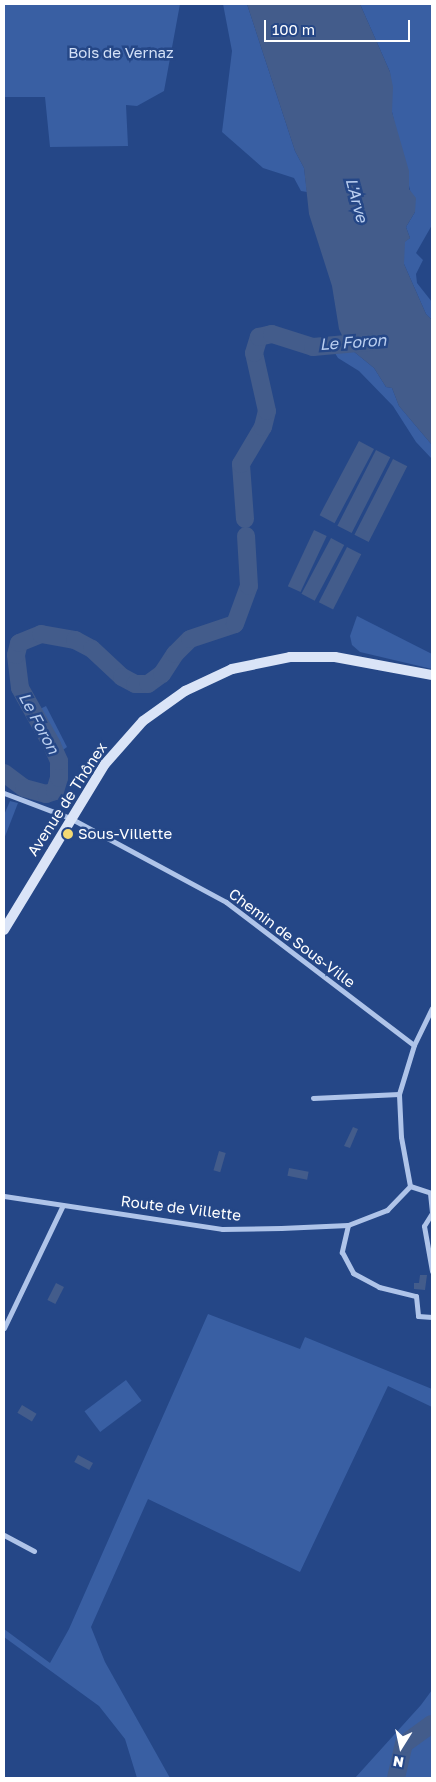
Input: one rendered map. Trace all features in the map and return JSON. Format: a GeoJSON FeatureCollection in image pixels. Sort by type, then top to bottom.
{"type":"FeatureCollection","features":[{"type":"Feature","properties":{"kind":"main road","name":"Avenue de Thônex"},"geometry":{"type":"LineString","coordinates":[[4,930],[70,818],[105,764],[137,727],[185,690],[218,674],[260,661],[309,656],[365,661],[432,675]]}},
{"type":"Feature","properties":{"kind":"street","name":"Chemin de Sous-Ville"},"geometry":{"type":"LineString","coordinates":[[4,793],[70,818],[226,902],[414,1045]]}},
{"type":"Feature","properties":{"kind":"street"},"geometry":{"type":"LineString","coordinates":[[432,1008],[414,1045],[399,1094],[401,1137],[410,1186],[431,1193],[432,1213],[424,1226],[432,1271]]}},
{"type":"Feature","properties":{"kind":"street"},"geometry":{"type":"LineString","coordinates":[[313,1098],[399,1094]]}},
{"type":"Feature","properties":{"kind":"street","name":"Route de Villette"},"geometry":{"type":"LineString","coordinates":[[4,1196],[222,1229],[348,1225],[387,1210],[410,1186]]}},
{"type":"Feature","properties":{"kind":"street"},"geometry":{"type":"LineString","coordinates":[[4,1328],[63,1205]]}},
{"type":"Feature","properties":{"kind":"street"},"geometry":{"type":"LineString","coordinates":[[348,1225],[342,1252],[353,1273],[378,1287],[416,1296],[418,1316],[432,1317]]}},
{"type":"Feature","properties":{"kind":"street"},"geometry":{"type":"LineString","coordinates":[[4,1535],[34,1551]]}},
{"type":"Feature","properties":{"kind":"green space","name":"Bois de Vernaz"},"geometry":{"type":"Polygon","coordinates":[[[4,4],[180,4],[164,91],[137,106],[126,105],[128,146],[50,147],[45,97],[4,97],[4,4]]]}},
{"type":"Feature","properties":{"kind":"green space"},"geometry":{"type":"Polygon","coordinates":[[[223,4],[247,4],[295,151],[304,168],[307,192],[301,191],[294,178],[263,168],[222,132],[232,51],[223,4]]]}},
{"type":"Feature","properties":{"kind":"green space"},"geometry":{"type":"Polygon","coordinates":[[[360,4],[432,4],[432,225],[416,253],[423,260],[416,274],[417,283],[432,302],[432,320],[426,314],[404,264],[404,242],[410,238],[406,227],[415,212],[392,112],[390,72],[360,4]]]}},
{"type":"Feature","properties":{"kind":"green space"},"geometry":{"type":"Polygon","coordinates":[[[347,346],[374,368],[386,387],[392,388],[399,406],[432,445],[432,459],[416,442],[393,406],[359,371],[338,358],[333,350],[347,346]]]}},
{"type":"Feature","properties":{"kind":"green space"},"geometry":{"type":"Polygon","coordinates":[[[357,616],[432,654],[432,669],[360,652],[352,645],[350,636],[357,616]]]}},
{"type":"Feature","properties":{"kind":"green space"},"geometry":{"type":"Polygon","coordinates":[[[46,706],[67,747],[56,755],[32,713],[46,706]]]}},
{"type":"Feature","properties":{"kind":"green space"},"geometry":{"type":"Polygon","coordinates":[[[10,801],[18,803],[4,839],[4,815],[10,801]]]}},
{"type":"Feature","properties":{"kind":"green space"},"geometry":{"type":"Polygon","coordinates":[[[208,1314],[300,1349],[305,1337],[432,1389],[432,1407],[388,1386],[300,1572],[148,1499],[91,1627],[105,1662],[170,1778],[137,1778],[125,1739],[99,1706],[4,1637],[4,1629],[50,1663],[69,1629],[208,1314]]]}},
{"type":"Feature","properties":{"kind":"green space"},"geometry":{"type":"Polygon","coordinates":[[[126,1380],[142,1401],[100,1432],[84,1411],[126,1380]]]}},
{"type":"Feature","properties":{"kind":"green space"},"geometry":{"type":"Polygon","coordinates":[[[432,1690],[432,1778],[355,1778],[421,1705],[432,1690]]]}},
{"type":"Feature","properties":{"kind":"water","name":"L'Arve"},"geometry":{"type":"Polygon","coordinates":[[[247,4],[360,4],[390,72],[393,87],[392,112],[409,171],[409,189],[416,198],[415,212],[406,227],[410,238],[405,242],[404,264],[426,314],[432,320],[432,445],[399,406],[392,388],[386,387],[374,368],[347,346],[339,329],[332,286],[309,214],[304,168],[295,151],[247,4]]]}},
{"type":"Feature","properties":{"kind":"water"},"geometry":{"type":"Polygon","coordinates":[[[359,441],[374,449],[335,523],[320,515],[359,441]]]}},
{"type":"Feature","properties":{"kind":"water"},"geometry":{"type":"Polygon","coordinates":[[[376,450],[390,457],[352,533],[337,526],[376,450]]]}},
{"type":"Feature","properties":{"kind":"water"},"geometry":{"type":"Polygon","coordinates":[[[393,459],[407,466],[369,542],[354,535],[393,459]]]}},
{"type":"Feature","properties":{"kind":"water"},"geometry":{"type":"Polygon","coordinates":[[[314,530],[327,536],[300,592],[288,586],[314,530]]]}},
{"type":"Feature","properties":{"kind":"water"},"geometry":{"type":"Polygon","coordinates":[[[331,538],[344,545],[315,601],[301,594],[331,538]]]}},
{"type":"Feature","properties":{"kind":"water"},"geometry":{"type":"Polygon","coordinates":[[[347,547],[361,554],[333,610],[319,602],[347,547]]]}},
{"type":"Feature","properties":{"kind":"water"},"geometry":{"type":"Polygon","coordinates":[[[353,1127],[358,1129],[350,1148],[344,1146],[353,1127]]]}},
{"type":"Feature","properties":{"kind":"water"},"geometry":{"type":"Polygon","coordinates":[[[219,1151],[226,1153],[220,1172],[213,1170],[219,1151]]]}},
{"type":"Feature","properties":{"kind":"water"},"geometry":{"type":"Polygon","coordinates":[[[289,1168],[309,1172],[307,1180],[287,1176],[289,1168]]]}},
{"type":"Feature","properties":{"kind":"water"},"geometry":{"type":"Polygon","coordinates":[[[420,1275],[427,1275],[425,1290],[414,1289],[414,1283],[419,1283],[420,1275]]]}},
{"type":"Feature","properties":{"kind":"water"},"geometry":{"type":"Polygon","coordinates":[[[56,1283],[64,1287],[55,1304],[47,1300],[56,1283]]]}},
{"type":"Feature","properties":{"kind":"water"},"geometry":{"type":"Polygon","coordinates":[[[22,1405],[37,1414],[32,1421],[17,1413],[22,1405]]]}},
{"type":"Feature","properties":{"kind":"water"},"geometry":{"type":"Polygon","coordinates":[[[78,1455],[93,1463],[89,1470],[74,1462],[78,1455]]]}},
{"type":"Feature","properties":{"kind":"waterway","name":"Le Foron"},"geometry":{"type":"LineString","coordinates":[[245,519],[241,464],[263,427],[267,411],[254,353],[259,337],[272,334],[313,347],[369,342]]}},
{"type":"Feature","properties":{"kind":"waterway","name":"Le Foron"},"geometry":{"type":"LineString","coordinates":[[4,773],[24,788],[46,794],[55,791],[59,778],[59,761],[20,688],[16,655],[19,643],[41,634],[75,640],[92,649],[122,677],[135,684],[148,684],[162,674],[175,654],[190,639],[235,624],[249,586],[246,536]]}},
{"type":"Feature","properties":{"kind":"waterway"},"geometry":{"type":"LineString","coordinates":[[396,1778],[404,1744],[432,1724]]}},
{"type":"Feature","properties":{"kind":"place","name":"Sous-Villette"},"geometry":{"type":"Point","coordinates":[68,834]}}]}
